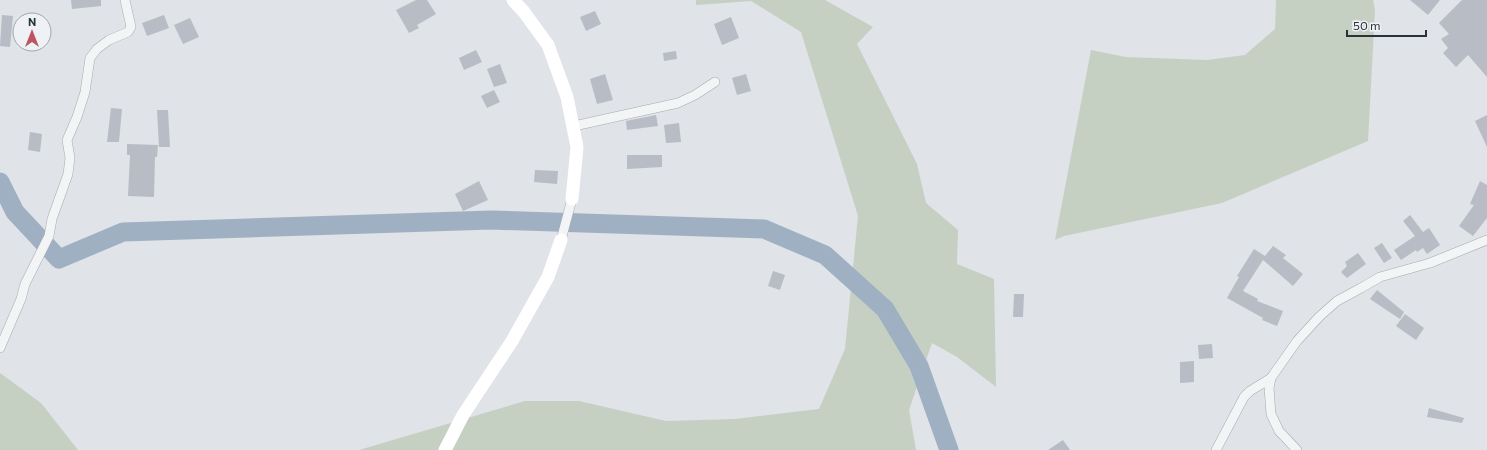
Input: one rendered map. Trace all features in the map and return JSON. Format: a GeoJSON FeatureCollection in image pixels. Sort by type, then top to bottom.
{"type":"FeatureCollection","features":[{"type":"Feature","properties":{"kind":"street"},"geometry":{"type":"LineString","coordinates":[[0,348],[22,299],[25,284],[49,236],[52,219],[68,174],[70,158],[67,140],[77,117],[85,92],[90,58],[97,49],[109,40],[128,32],[131,27],[125,0]]}},
{"type":"Feature","properties":{"kind":"street"},"geometry":{"type":"LineString","coordinates":[[445,450],[463,415],[512,341],[548,277],[561,240],[572,200],[577,147],[567,97],[548,45],[524,12],[513,0]]}},
{"type":"Feature","properties":{"kind":"street"},"geometry":{"type":"LineString","coordinates":[[574,126],[678,103],[695,96],[715,82]]}},
{"type":"Feature","properties":{"kind":"street"},"geometry":{"type":"LineString","coordinates":[[1216,450],[1244,396],[1271,378],[1297,341],[1319,317],[1337,301],[1380,278],[1430,263],[1487,240]]}},
{"type":"Feature","properties":{"kind":"street"},"geometry":{"type":"LineString","coordinates":[[1271,378],[1269,388],[1271,414],[1279,431],[1297,450]]}},
{"type":"Feature","properties":{"kind":"green space"},"geometry":{"type":"Polygon","coordinates":[[[696,0],[825,0],[873,27],[857,44],[917,164],[926,203],[958,230],[957,264],[994,279],[996,387],[957,357],[932,343],[909,410],[916,450],[359,450],[525,401],[579,401],[666,421],[735,419],[819,409],[845,349],[858,216],[801,32],[751,1],[696,5],[696,0]]]}},
{"type":"Feature","properties":{"kind":"green space"},"geometry":{"type":"Polygon","coordinates":[[[1276,0],[1373,0],[1375,10],[1368,141],[1222,203],[1064,236],[1055,240],[1091,50],[1126,57],[1207,60],[1245,55],[1275,29],[1276,0]]]}},
{"type":"Feature","properties":{"kind":"green space"},"geometry":{"type":"Polygon","coordinates":[[[0,373],[41,403],[78,450],[0,450],[0,373]]]}},
{"type":"Feature","properties":{"kind":"building"},"geometry":{"type":"Polygon","coordinates":[[[71,0],[101,0],[101,6],[72,9],[71,0]]]}},
{"type":"Feature","properties":{"kind":"building"},"geometry":{"type":"Polygon","coordinates":[[[416,0],[427,0],[436,14],[417,25],[419,28],[409,33],[396,10],[416,0]]]}},
{"type":"Feature","properties":{"kind":"building"},"geometry":{"type":"Polygon","coordinates":[[[1410,0],[1440,0],[1428,15],[1410,0]]]}},
{"type":"Feature","properties":{"kind":"building"},"geometry":{"type":"Polygon","coordinates":[[[1462,0],[1487,0],[1487,77],[1468,55],[1456,67],[1443,53],[1448,48],[1441,39],[1449,34],[1439,23],[1462,0]]]}},
{"type":"Feature","properties":{"kind":"building"},"geometry":{"type":"Polygon","coordinates":[[[595,11],[601,24],[586,31],[580,17],[595,11]]]}},
{"type":"Feature","properties":{"kind":"building"},"geometry":{"type":"Polygon","coordinates":[[[2,15],[12,16],[10,47],[0,46],[2,15]]]}},
{"type":"Feature","properties":{"kind":"building"},"geometry":{"type":"Polygon","coordinates":[[[164,15],[169,28],[147,36],[142,23],[164,15]]]}},
{"type":"Feature","properties":{"kind":"building"},"geometry":{"type":"Polygon","coordinates":[[[731,17],[739,38],[722,45],[714,24],[731,17]]]}},
{"type":"Feature","properties":{"kind":"building"},"geometry":{"type":"Polygon","coordinates":[[[190,18],[199,37],[183,44],[174,25],[190,18]]]}},
{"type":"Feature","properties":{"kind":"building"},"geometry":{"type":"Polygon","coordinates":[[[476,50],[482,62],[464,70],[459,58],[476,50]]]}},
{"type":"Feature","properties":{"kind":"building"},"geometry":{"type":"Polygon","coordinates":[[[676,51],[677,59],[664,61],[663,53],[676,51]]]}},
{"type":"Feature","properties":{"kind":"building"},"geometry":{"type":"Polygon","coordinates":[[[500,64],[507,83],[494,87],[487,69],[500,64]]]}},
{"type":"Feature","properties":{"kind":"building"},"geometry":{"type":"Polygon","coordinates":[[[605,74],[613,100],[597,104],[590,79],[605,74]]]}},
{"type":"Feature","properties":{"kind":"building"},"geometry":{"type":"Polygon","coordinates":[[[746,74],[751,91],[737,95],[732,78],[746,74]]]}},
{"type":"Feature","properties":{"kind":"building"},"geometry":{"type":"Polygon","coordinates":[[[494,90],[500,102],[487,108],[481,96],[494,90]]]}},
{"type":"Feature","properties":{"kind":"building"},"geometry":{"type":"Polygon","coordinates":[[[111,108],[122,109],[119,142],[107,142],[111,108]]]}},
{"type":"Feature","properties":{"kind":"building"},"geometry":{"type":"Polygon","coordinates":[[[157,110],[168,110],[170,147],[159,147],[157,110]]]}},
{"type":"Feature","properties":{"kind":"building"},"geometry":{"type":"Polygon","coordinates":[[[656,115],[658,126],[627,130],[626,121],[656,115]]]}},
{"type":"Feature","properties":{"kind":"building"},"geometry":{"type":"Polygon","coordinates":[[[1487,115],[1487,147],[1475,121],[1487,115]]]}},
{"type":"Feature","properties":{"kind":"building"},"geometry":{"type":"Polygon","coordinates":[[[679,123],[681,142],[666,143],[664,125],[679,123]]]}},
{"type":"Feature","properties":{"kind":"building"},"geometry":{"type":"Polygon","coordinates":[[[30,132],[42,134],[40,152],[28,150],[30,132]]]}},
{"type":"Feature","properties":{"kind":"building"},"geometry":{"type":"Polygon","coordinates":[[[127,144],[158,145],[157,157],[155,157],[154,197],[128,196],[130,155],[127,155],[127,144]]]}},
{"type":"Feature","properties":{"kind":"building"},"geometry":{"type":"Polygon","coordinates":[[[627,155],[662,155],[662,167],[627,169],[627,155]]]}},
{"type":"Feature","properties":{"kind":"building"},"geometry":{"type":"Polygon","coordinates":[[[535,170],[558,171],[557,184],[534,182],[535,170]]]}},
{"type":"Feature","properties":{"kind":"building"},"geometry":{"type":"Polygon","coordinates":[[[479,181],[488,200],[463,211],[455,194],[479,181]]]}},
{"type":"Feature","properties":{"kind":"building"},"geometry":{"type":"Polygon","coordinates":[[[1480,181],[1487,185],[1487,218],[1473,236],[1459,226],[1474,205],[1470,204],[1480,181]]]}},
{"type":"Feature","properties":{"kind":"building"},"geometry":{"type":"Polygon","coordinates":[[[1410,215],[1423,232],[1429,228],[1440,245],[1427,254],[1423,248],[1417,252],[1416,250],[1401,260],[1394,250],[1415,236],[1403,221],[1410,215]]]}},
{"type":"Feature","properties":{"kind":"building"},"geometry":{"type":"Polygon","coordinates":[[[1382,243],[1392,258],[1384,263],[1374,248],[1382,243]]]}},
{"type":"Feature","properties":{"kind":"building"},"geometry":{"type":"Polygon","coordinates":[[[1273,246],[1286,255],[1283,258],[1303,274],[1293,286],[1263,260],[1243,291],[1258,299],[1257,301],[1283,311],[1277,326],[1262,320],[1263,318],[1227,298],[1239,277],[1237,276],[1254,249],[1265,256],[1273,246]]]}},
{"type":"Feature","properties":{"kind":"building"},"geometry":{"type":"Polygon","coordinates":[[[1358,253],[1366,264],[1347,278],[1341,272],[1347,266],[1345,262],[1358,253]]]}},
{"type":"Feature","properties":{"kind":"building"},"geometry":{"type":"Polygon","coordinates":[[[773,271],[785,275],[780,290],[768,286],[773,271]]]}},
{"type":"Feature","properties":{"kind":"building"},"geometry":{"type":"Polygon","coordinates":[[[1377,290],[1404,312],[1400,319],[1370,299],[1377,290]]]}},
{"type":"Feature","properties":{"kind":"building"},"geometry":{"type":"Polygon","coordinates":[[[1014,294],[1024,294],[1023,317],[1013,317],[1014,294]]]}},
{"type":"Feature","properties":{"kind":"building"},"geometry":{"type":"Polygon","coordinates":[[[1405,314],[1424,328],[1416,340],[1396,326],[1405,314]]]}},
{"type":"Feature","properties":{"kind":"building"},"geometry":{"type":"Polygon","coordinates":[[[1212,344],[1213,358],[1199,359],[1198,345],[1212,344]]]}},
{"type":"Feature","properties":{"kind":"building"},"geometry":{"type":"Polygon","coordinates":[[[1194,361],[1194,382],[1180,383],[1180,362],[1194,361]]]}},
{"type":"Feature","properties":{"kind":"building"},"geometry":{"type":"Polygon","coordinates":[[[1429,408],[1464,418],[1462,423],[1427,417],[1429,408]]]}},
{"type":"Feature","properties":{"kind":"building"},"geometry":{"type":"Polygon","coordinates":[[[1063,440],[1070,450],[1048,450],[1063,440]]]}},
{"type":"Feature","properties":{"kind":"waterway"},"geometry":{"type":"LineString","coordinates":[[0,182],[15,212],[59,259],[123,232],[491,220],[764,229],[825,255],[885,309],[919,366],[949,450]]}}]}
